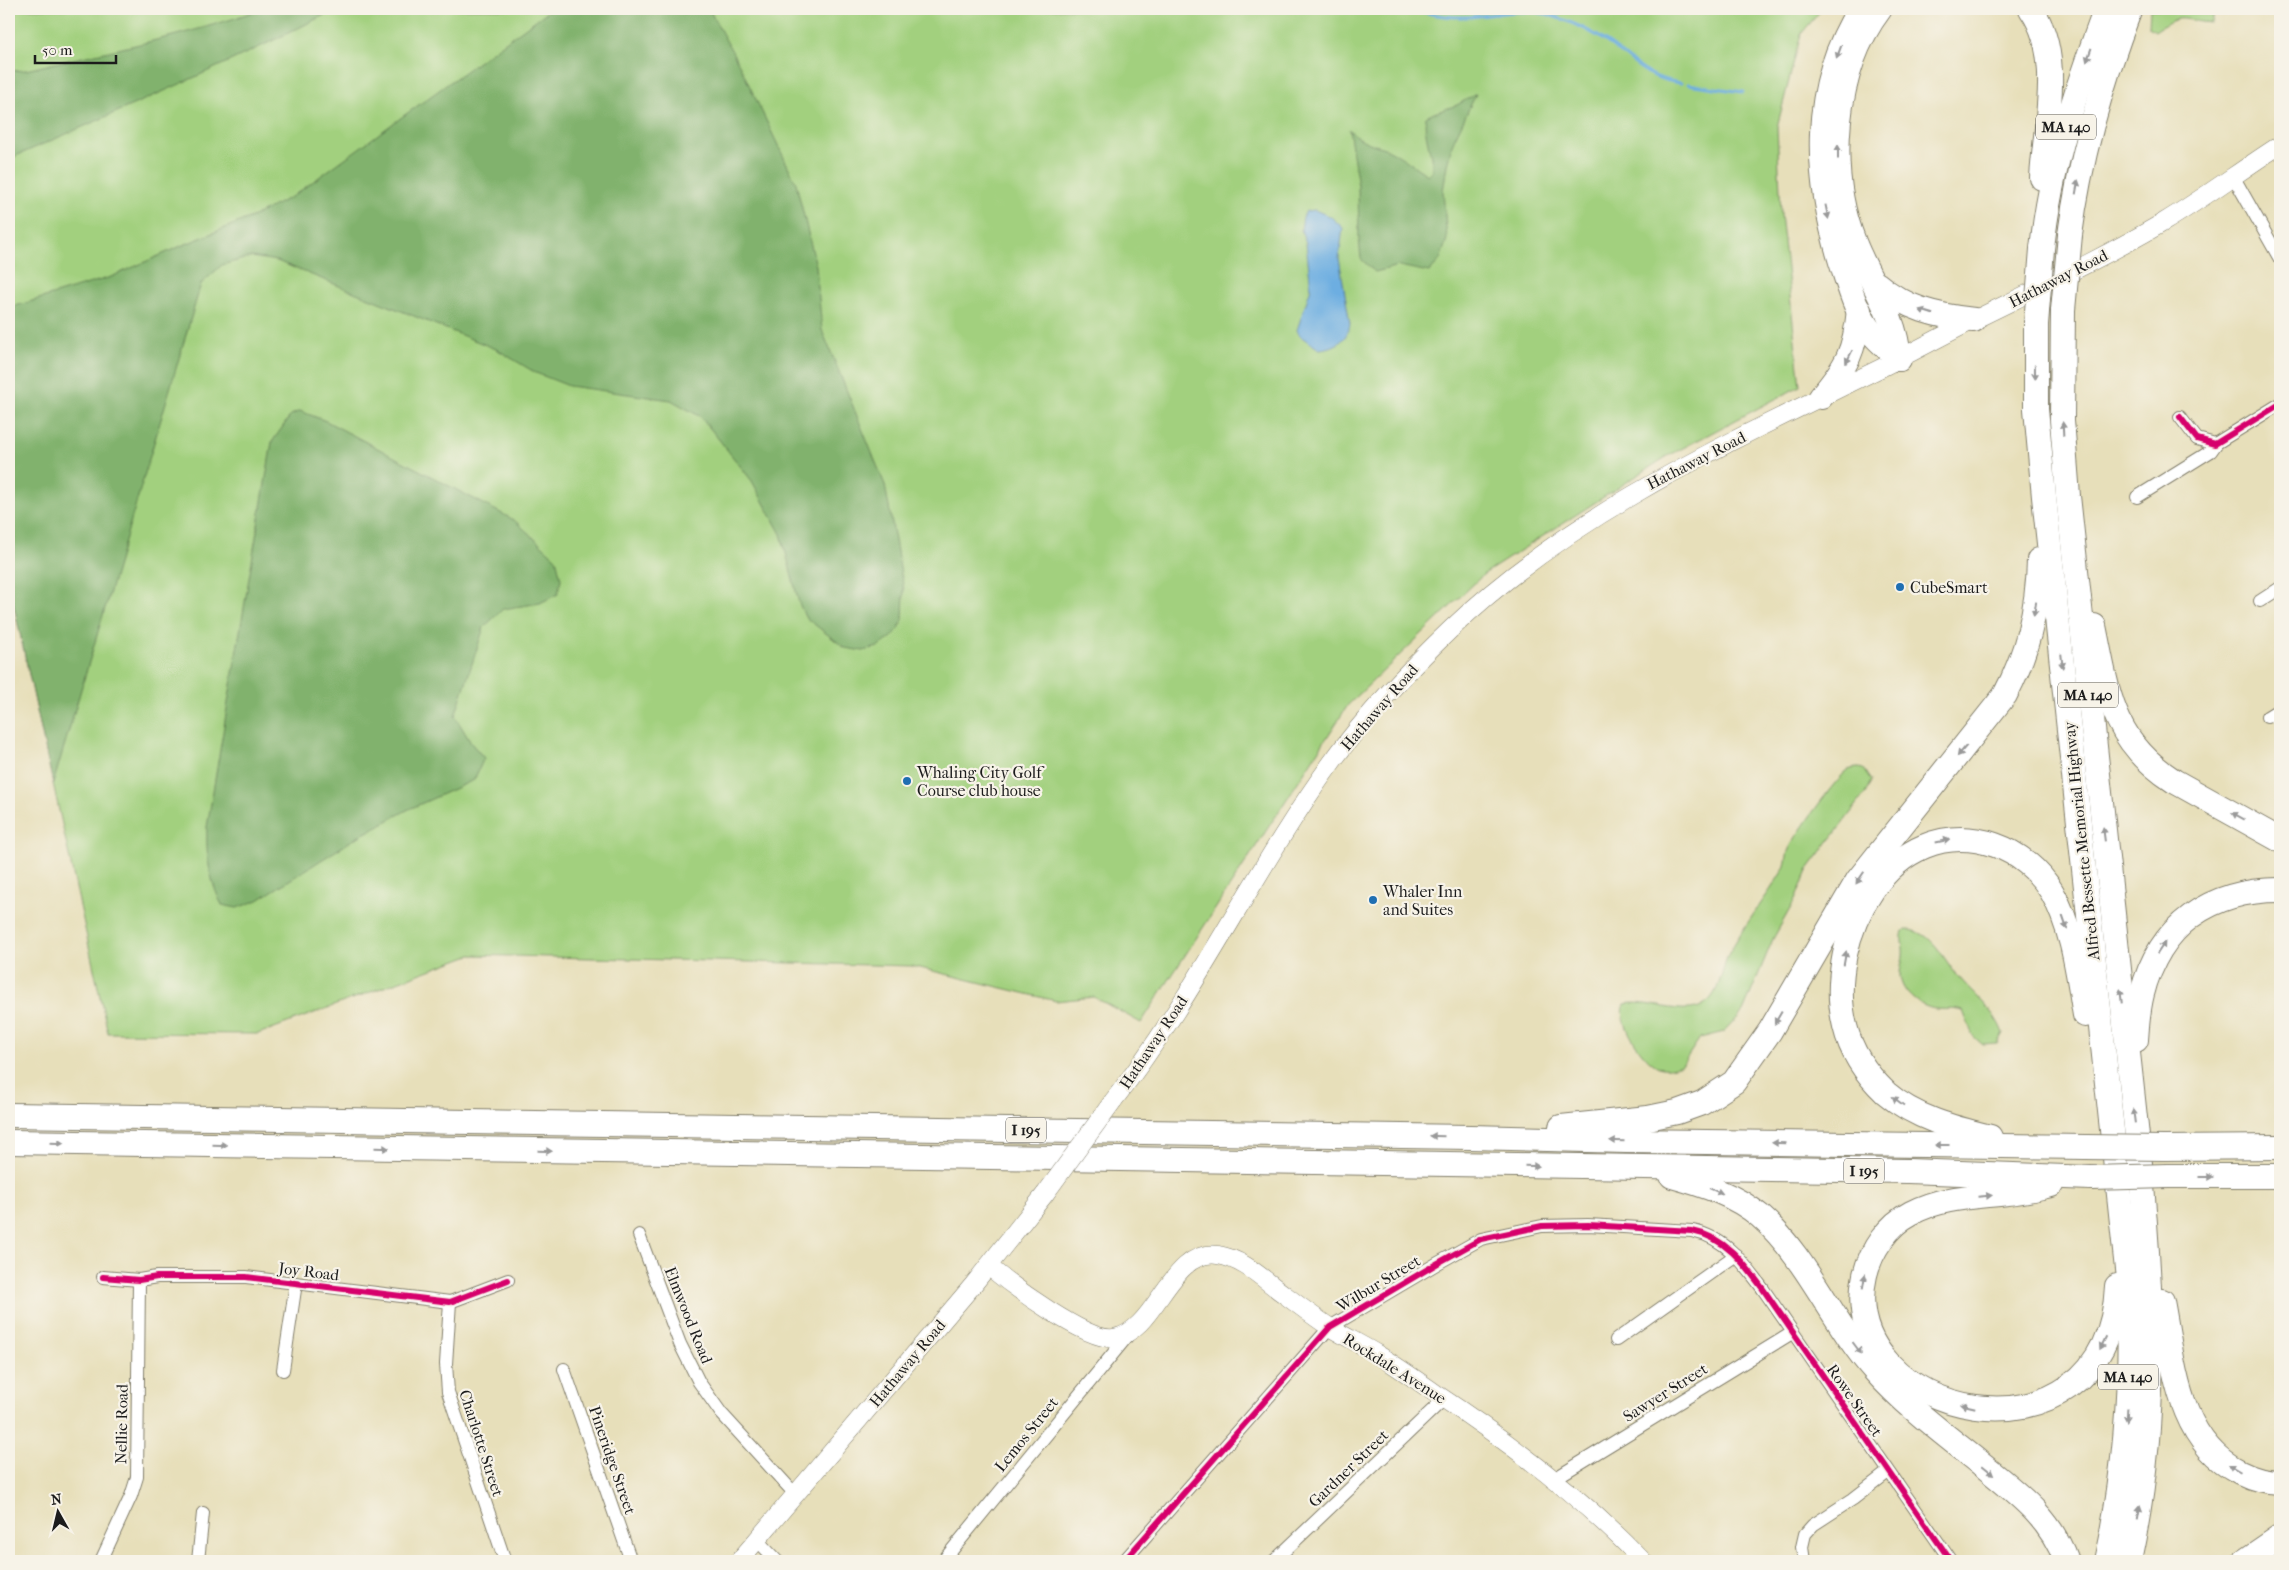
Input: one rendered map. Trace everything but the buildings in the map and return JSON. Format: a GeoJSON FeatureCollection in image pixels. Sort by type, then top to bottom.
{"type":"FeatureCollection","features":[{"type":"Feature","properties":{"kind":"highway"},"geometry":{"type":"LineString","coordinates":[[1860,9],[1834,64],[1826,97],[1822,151],[1823,182],[1829,221],[1849,286],[1859,310],[1871,332],[1899,359]]}},
{"type":"Feature","properties":{"kind":"highway"},"geometry":{"type":"LineString","coordinates":[[1880,9],[1865,34],[1847,79],[1838,141],[1838,178],[1844,212],[1854,242],[1893,324],[1899,359]]}},
{"type":"Feature","properties":{"kind":"highway"},"geometry":{"type":"LineString","coordinates":[[2031,9],[2044,32],[2048,47],[2050,79],[2043,160],[2042,243]]}},
{"type":"Feature","properties":{"kind":"highway","name":"Alfred Bessette Memorial Highway"},"geometry":{"type":"LineString","coordinates":[[2106,9],[2071,112],[2054,174],[2042,243],[2036,324],[2038,438],[2106,1089],[2129,1288],[2129,1360],[2121,1476],[2106,1561]]}},
{"type":"Feature","properties":{"kind":"highway","name":"Alfred Bessette Memorial Highway"},"geometry":{"type":"LineString","coordinates":[[2129,1561],[2144,1479],[2151,1408],[2151,1319],[2146,1234],[2078,606],[2064,456],[2062,310],[2077,188],[2090,132],[2130,9]]}},
{"type":"Feature","properties":{"kind":"highway"},"geometry":{"type":"LineString","coordinates":[[1873,282],[1893,298],[1920,311],[1946,318],[1974,320]]}},
{"type":"Feature","properties":{"kind":"highway"},"geometry":{"type":"LineString","coordinates":[[1821,397],[1840,374],[1853,348],[1859,310]]}},
{"type":"Feature","properties":{"kind":"highway"},"geometry":{"type":"LineString","coordinates":[[1470,1137],[1665,1115],[1690,1108],[1714,1097],[1734,1082],[1744,1071],[1770,1031],[1858,880],[1885,844],[1990,716],[2014,679],[2032,625],[2038,583],[2038,438]]}},
{"type":"Feature","properties":{"kind":"highway"},"geometry":{"type":"LineString","coordinates":[[2064,456],[2105,680],[2113,709],[2123,732],[2138,752],[2159,772],[2280,840]]}},
{"type":"Feature","properties":{"kind":"highway"},"geometry":{"type":"LineString","coordinates":[[2043,1146],[1977,1134],[1926,1118],[1902,1105],[1886,1092],[1871,1077],[1853,1050],[1844,1025],[1842,1011],[1842,982],[1846,949],[1856,918],[1864,903],[1878,882],[1895,863],[1908,854],[1932,844],[1957,839],[1973,840],[2004,848],[2018,856],[2043,878],[2052,891],[2065,921],[2091,1040],[2106,1089]]}},
{"type":"Feature","properties":{"kind":"highway"},"geometry":{"type":"LineString","coordinates":[[2130,1079],[2142,996],[2151,966],[2167,939],[2188,917],[2218,901],[2252,892],[2280,890]]}},
{"type":"Feature","properties":{"kind":"highway","name":"I 195"},"geometry":{"type":"LineString","coordinates":[[9,1115],[1470,1137],[1626,1142],[2280,1148]]}},
{"type":"Feature","properties":{"kind":"highway"},"geometry":{"type":"LineString","coordinates":[[2168,1148],[2280,1131]]}},
{"type":"Feature","properties":{"kind":"highway","name":"I 195"},"geometry":{"type":"LineString","coordinates":[[9,1142],[1908,1171],[2092,1178],[2280,1176]]}},
{"type":"Feature","properties":{"kind":"highway"},"geometry":{"type":"LineString","coordinates":[[1636,1168],[1711,1188],[1748,1207],[1762,1218],[1792,1251],[1848,1336],[1874,1370],[1911,1407],[2034,1509],[2055,1536],[2066,1561]]}},
{"type":"Feature","properties":{"kind":"highway"},"geometry":{"type":"LineString","coordinates":[[2242,1177],[2280,1182]]}},
{"type":"Feature","properties":{"kind":"highway"},"geometry":{"type":"LineString","coordinates":[[2092,1178],[2010,1193],[1938,1202],[1911,1213],[1899,1221],[1885,1234],[1874,1250],[1863,1284],[1864,1318],[1869,1333],[1887,1360],[1900,1372],[1929,1392],[1947,1400],[1986,1409],[2020,1408],[2037,1404],[2067,1388],[2093,1362],[2112,1325],[2117,1302],[2118,1192]]}},
{"type":"Feature","properties":{"kind":"highway"},"geometry":{"type":"LineString","coordinates":[[2146,1234],[2181,1394],[2191,1422],[2205,1444],[2233,1468],[2260,1480],[2280,1482]]}},
{"type":"Feature","properties":{"kind":"highway"},"geometry":{"type":"LineString","coordinates":[[2245,1561],[2280,1537]]}},
{"type":"Feature","properties":{"kind":"main road","name":"Hathaway Road"},"geometry":{"type":"LineString","coordinates":[[739,1561],[988,1266],[1045,1194],[1151,1049],[1266,862],[1332,762],[1372,711],[1426,653],[1487,597],[1574,530],[1662,477],[1899,359],[2138,236],[2280,145]]}},
{"type":"Feature","properties":{"kind":"main road","name":"Rockdale Avenue"},"geometry":{"type":"LineString","coordinates":[[988,1266],[1023,1293],[1068,1322],[1092,1333],[1113,1338],[1134,1327],[1188,1264],[1198,1258],[1212,1255],[1230,1258],[1253,1270],[1330,1327],[1378,1355],[1496,1434],[1603,1520],[1643,1561]]}},
{"type":"Feature","properties":{"kind":"street"},"geometry":{"type":"LineString","coordinates":[[2233,176],[2280,259]]}},
{"type":"Feature","properties":{"kind":"street"},"geometry":{"type":"LineString","coordinates":[[2137,497],[2211,451],[2216,444],[2280,404]]}},
{"type":"Feature","properties":{"kind":"street"},"geometry":{"type":"LineString","coordinates":[[2180,417],[2197,440],[2216,444]]}},
{"type":"Feature","properties":{"kind":"street"},"geometry":{"type":"LineString","coordinates":[[2260,600],[2280,588]]}},
{"type":"Feature","properties":{"kind":"street"},"geometry":{"type":"LineString","coordinates":[[2267,717],[2280,709]]}},
{"type":"Feature","properties":{"kind":"street","name":"Wilbur Street"},"geometry":{"type":"LineString","coordinates":[[1124,1561],[1330,1327],[1473,1243],[1490,1236],[1542,1226],[1588,1225],[1692,1230],[1712,1237],[1736,1255]]}},
{"type":"Feature","properties":{"kind":"street","name":"Elmwood Road"},"geometry":{"type":"LineString","coordinates":[[639,1234],[680,1344],[699,1382],[721,1413],[795,1494]]}},
{"type":"Feature","properties":{"kind":"street"},"geometry":{"type":"LineString","coordinates":[[1616,1340],[1736,1255]]}},
{"type":"Feature","properties":{"kind":"street","name":"Rowe Street"},"geometry":{"type":"LineString","coordinates":[[1736,1255],[1752,1274],[1951,1561]]}},
{"type":"Feature","properties":{"kind":"street","name":"Joy Road"},"geometry":{"type":"LineString","coordinates":[[103,1277],[139,1280],[157,1277],[246,1278],[450,1302],[508,1280]]}},
{"type":"Feature","properties":{"kind":"street","name":"Nellie Road"},"geometry":{"type":"LineString","coordinates":[[100,1561],[131,1496],[137,1477],[139,1280]]}},
{"type":"Feature","properties":{"kind":"street"},"geometry":{"type":"LineString","coordinates":[[284,1370],[296,1283]]}},
{"type":"Feature","properties":{"kind":"street","name":"Charlotte Street"},"geometry":{"type":"LineString","coordinates":[[450,1302],[446,1364],[448,1392],[505,1561]]}},
{"type":"Feature","properties":{"kind":"street","name":"Lemos Street"},"geometry":{"type":"LineString","coordinates":[[943,1561],[1134,1327]]}},
{"type":"Feature","properties":{"kind":"street","name":"Sawyer Street"},"geometry":{"type":"LineString","coordinates":[[1554,1479],[1792,1334]]}},
{"type":"Feature","properties":{"kind":"street","name":"Pineridge Street"},"geometry":{"type":"LineString","coordinates":[[564,1369],[632,1561]]}},
{"type":"Feature","properties":{"kind":"street","name":"Gardner Street"},"geometry":{"type":"LineString","coordinates":[[1274,1561],[1444,1399]]}},
{"type":"Feature","properties":{"kind":"street"},"geometry":{"type":"LineString","coordinates":[[1804,1561],[1802,1547],[1805,1534],[1813,1525],[1853,1499],[1888,1472]]}},
{"type":"Feature","properties":{"kind":"street"},"geometry":{"type":"LineString","coordinates":[[198,1561],[203,1513]]}},
{"type":"Feature","properties":{"kind":"street"},"geometry":{"type":"LineString","coordinates":[[757,1540],[777,1561]]}},
{"type":"Feature","properties":{"kind":"green space"},"geometry":{"type":"Polygon","coordinates":[[[9,9],[1822,9],[1801,34],[1777,127],[1781,214],[1800,386],[1666,457],[1484,574],[1348,705],[1141,1023],[1094,997],[1056,1001],[912,966],[470,955],[258,1034],[108,1033],[9,583],[9,9]]]}},
{"type":"Feature","properties":{"kind":"green space"},"geometry":{"type":"Polygon","coordinates":[[[261,9],[336,9],[215,68],[9,159],[9,71],[26,70],[174,36],[261,9]]]}},
{"type":"Feature","properties":{"kind":"green space"},"geometry":{"type":"Polygon","coordinates":[[[551,9],[709,9],[741,68],[796,183],[816,266],[822,330],[885,485],[904,590],[903,619],[899,629],[891,638],[878,647],[863,651],[845,648],[805,617],[799,603],[781,534],[752,481],[701,417],[671,400],[569,386],[536,373],[496,349],[277,261],[251,257],[222,265],[201,284],[53,784],[9,583],[9,308],[111,277],[254,216],[293,196],[551,9]]]}},
{"type":"Feature","properties":{"kind":"green space"},"geometry":{"type":"Polygon","coordinates":[[[2150,9],[2214,9],[2211,23],[2177,19],[2155,31],[2149,27],[2150,9]]]}},
{"type":"Feature","properties":{"kind":"green space"},"geometry":{"type":"Polygon","coordinates":[[[1476,94],[1453,142],[1447,165],[1443,191],[1447,239],[1440,260],[1429,272],[1399,266],[1375,272],[1361,259],[1358,186],[1349,129],[1363,140],[1387,149],[1428,175],[1432,172],[1432,166],[1425,123],[1426,117],[1457,105],[1476,94]]]}},
{"type":"Feature","properties":{"kind":"green space"},"geometry":{"type":"Polygon","coordinates":[[[300,411],[326,421],[514,520],[556,558],[561,579],[558,594],[540,603],[503,609],[484,627],[455,716],[471,743],[484,758],[474,780],[407,810],[356,838],[258,900],[237,908],[222,905],[214,886],[208,858],[207,827],[272,442],[291,415],[300,411]]]}},
{"type":"Feature","properties":{"kind":"green space"},"geometry":{"type":"Polygon","coordinates":[[[1863,769],[1871,781],[1865,794],[1809,868],[1795,900],[1773,939],[1743,1012],[1724,1032],[1700,1038],[1682,1065],[1665,1068],[1653,1063],[1639,1049],[1628,1029],[1624,1020],[1623,1011],[1625,1004],[1634,1003],[1686,1009],[1703,1005],[1709,1000],[1717,988],[1729,953],[1783,870],[1789,849],[1800,831],[1842,775],[1848,770],[1863,769]]]}},
{"type":"Feature","properties":{"kind":"green space"},"geometry":{"type":"Polygon","coordinates":[[[1903,931],[1916,931],[1930,940],[1957,975],[1989,1009],[2003,1033],[1997,1044],[1983,1045],[1973,1036],[1963,1011],[1930,1008],[1917,1002],[1903,987],[1900,974],[1903,955],[1902,934],[1903,931]]]}},
{"type":"Feature","properties":{"kind":"water"},"geometry":{"type":"Polygon","coordinates":[[[1315,210],[1331,217],[1343,228],[1339,258],[1350,324],[1343,339],[1335,345],[1319,349],[1300,336],[1297,330],[1311,288],[1306,243],[1301,230],[1306,211],[1315,210]]]}},
{"type":"Feature","properties":{"kind":"waterway"},"geometry":{"type":"LineString","coordinates":[[1409,9],[1451,17],[1518,12],[1549,15],[1589,31],[1611,45],[1643,70],[1659,78],[1681,83]]}},
{"type":"Feature","properties":{"kind":"waterway"},"geometry":{"type":"LineString","coordinates":[[1688,84],[1743,92]]}},
{"type":"Feature","properties":{"kind":"cycle path"},"geometry":{"type":"LineString","coordinates":[[2180,417],[2197,439],[2215,444],[2280,404]]}},
{"type":"Feature","properties":{"kind":"cycle path"},"geometry":{"type":"LineString","coordinates":[[1124,1561],[1330,1327],[1481,1239],[1542,1226],[1588,1225],[1692,1231],[1714,1239],[1733,1252],[1763,1289],[1951,1561]]}},
{"type":"Feature","properties":{"kind":"cycle path"},"geometry":{"type":"LineString","coordinates":[[103,1277],[139,1280],[157,1277],[246,1277],[450,1302],[508,1280]]}},
{"type":"Feature","properties":{"kind":"place","name":"CubeSmart"},"geometry":{"type":"Point","coordinates":[1900,587]}},
{"type":"Feature","properties":{"kind":"place","name":"Whaling City Golf Course club house"},"geometry":{"type":"Point","coordinates":[907,781]}},
{"type":"Feature","properties":{"kind":"place","name":"Whaler Inn and Suites"},"geometry":{"type":"Point","coordinates":[1373,900]}}]}
